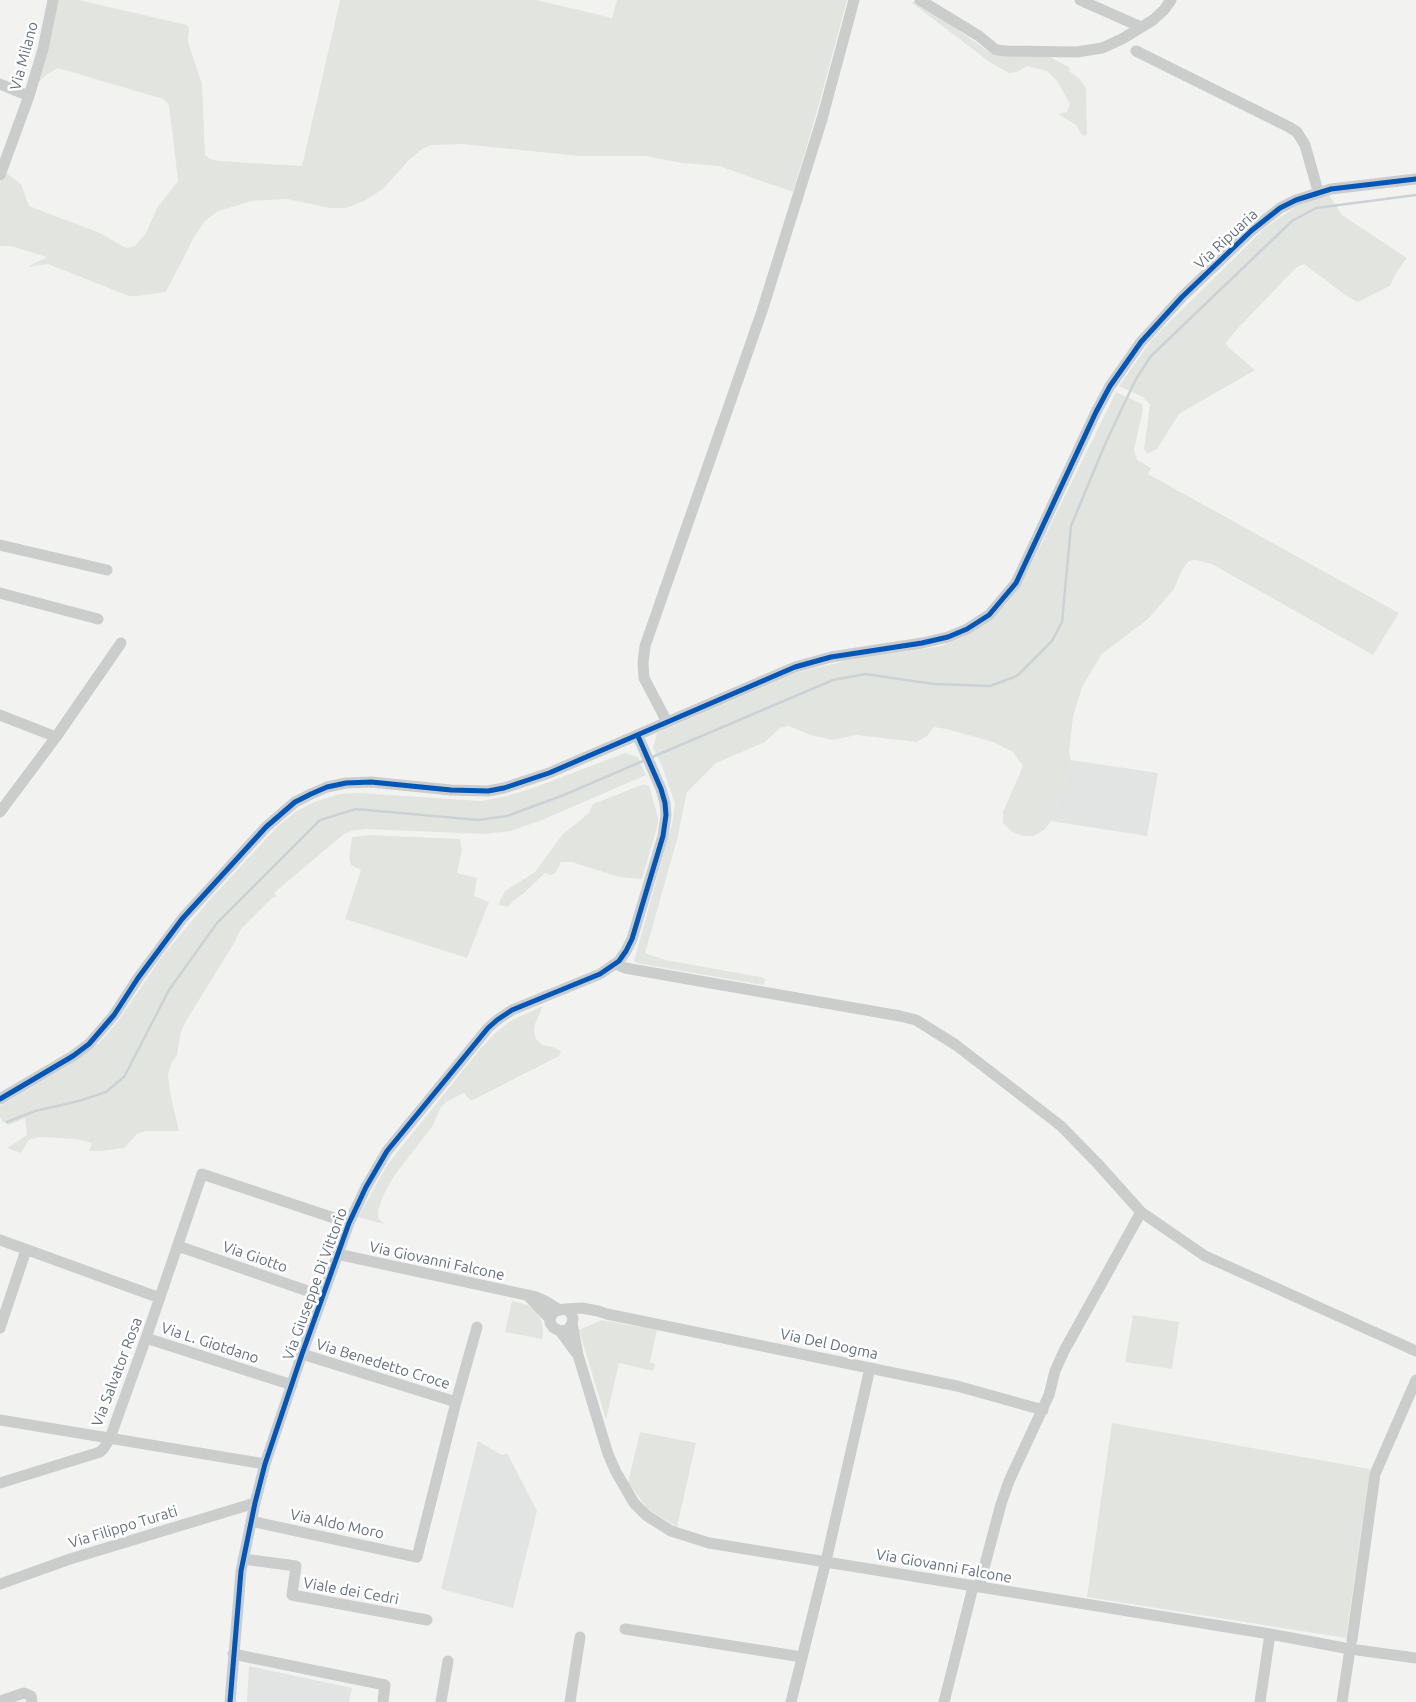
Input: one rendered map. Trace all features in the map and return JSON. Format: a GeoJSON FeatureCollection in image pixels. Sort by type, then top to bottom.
{"type":"FeatureCollection","features":[{"type":"Feature","properties":{"kind":"street","name":"Via Milano"},"geometry":{"type":"LineString","coordinates":[[0,175],[29,96],[53,0]]}},
{"type":"Feature","properties":{"kind":"street"},"geometry":{"type":"LineString","coordinates":[[666,721],[644,678],[642,663],[645,646],[765,301],[814,146],[854,0]]}},
{"type":"Feature","properties":{"kind":"street"},"geometry":{"type":"LineString","coordinates":[[920,0],[979,36],[996,50],[1077,52],[1102,48],[1122,39],[1153,20],[1171,0]]}},
{"type":"Feature","properties":{"kind":"street"},"geometry":{"type":"LineString","coordinates":[[1080,0],[1142,27]]}},
{"type":"Feature","properties":{"kind":"street"},"geometry":{"type":"LineString","coordinates":[[1136,51],[1297,132],[1305,145],[1318,192]]}},
{"type":"Feature","properties":{"kind":"street"},"geometry":{"type":"LineString","coordinates":[[0,84],[29,96]]}},
{"type":"Feature","properties":{"kind":"street","name":"Via Ripuaria"},"geometry":{"type":"LineString","coordinates":[[0,1098],[73,1056],[97,1036],[182,919],[266,827],[295,802],[327,787],[346,783],[371,782],[451,790],[488,791],[504,788],[548,773],[638,736],[666,721],[795,667],[831,657],[922,643],[948,637],[989,615],[1016,583],[1096,412],[1119,373],[1142,342],[1182,297],[1251,231],[1280,208],[1318,192],[1416,179]]}},
{"type":"Feature","properties":{"kind":"street"},"geometry":{"type":"LineString","coordinates":[[0,545],[107,570]]}},
{"type":"Feature","properties":{"kind":"street"},"geometry":{"type":"LineString","coordinates":[[0,593],[98,620]]}},
{"type":"Feature","properties":{"kind":"street"},"geometry":{"type":"LineString","coordinates":[[0,812],[56,737],[121,643]]}},
{"type":"Feature","properties":{"kind":"street"},"geometry":{"type":"LineString","coordinates":[[0,715],[56,737]]}},
{"type":"Feature","properties":{"kind":"street","name":"Via Giuseppe Di Vittorio"},"geometry":{"type":"LineString","coordinates":[[230,1702],[243,1559],[255,1503],[302,1354],[349,1223],[366,1187],[387,1151],[488,1028],[512,1010],[600,974],[615,964],[626,951],[632,939],[665,825],[665,803],[638,736]]}},
{"type":"Feature","properties":{"kind":"street"},"geometry":{"type":"LineString","coordinates":[[615,964],[625,968],[916,1020],[956,1045],[1061,1126],[1141,1212],[1205,1256],[1416,1351]]}},
{"type":"Feature","properties":{"kind":"street","name":"Via Salvator Rosa"},"geometry":{"type":"LineString","coordinates":[[0,1420],[110,1438],[202,1174],[349,1223]]}},
{"type":"Feature","properties":{"kind":"street"},"geometry":{"type":"LineString","coordinates":[[944,1702],[976,1587],[1009,1481],[1043,1410],[1055,1371],[1064,1351],[1141,1212]]}},
{"type":"Feature","properties":{"kind":"street"},"geometry":{"type":"LineString","coordinates":[[0,1240],[160,1298]]}},
{"type":"Feature","properties":{"kind":"street","name":"Via Giotto"},"geometry":{"type":"LineString","coordinates":[[178,1246],[322,1296]]}},
{"type":"Feature","properties":{"kind":"street"},"geometry":{"type":"LineString","coordinates":[[0,1328],[26,1250]]}},
{"type":"Feature","properties":{"kind":"street","name":"Via Giovanni Falcone"},"geometry":{"type":"LineString","coordinates":[[337,1254],[529,1297],[545,1301],[561,1309]]}},
{"type":"Feature","properties":{"kind":"street"},"geometry":{"type":"LineString","coordinates":[[529,1297],[550,1319],[554,1328],[560,1331],[568,1330],[573,1321],[590,1315],[607,1314]]}},
{"type":"Feature","properties":{"kind":"street","name":"Via Del Dogma"},"geometry":{"type":"LineString","coordinates":[[561,1309],[582,1308],[598,1311],[957,1386],[1043,1410]]}},
{"type":"Feature","properties":{"kind":"street"},"geometry":{"type":"LineString","coordinates":[[550,1319],[552,1313],[561,1309],[571,1313],[573,1321]]}},
{"type":"Feature","properties":{"kind":"street","name":"Via Giovanni Falcone"},"geometry":{"type":"LineString","coordinates":[[573,1321],[578,1355],[608,1454],[616,1472],[634,1503],[646,1515],[665,1528],[686,1537],[709,1543],[976,1587],[1270,1634],[1351,1644],[1416,1658]]}},
{"type":"Feature","properties":{"kind":"street","name":"Via Benedetto Croce"},"geometry":{"type":"LineString","coordinates":[[417,1557],[477,1327]]}},
{"type":"Feature","properties":{"kind":"street","name":"Via Giovanni Falcone"},"geometry":{"type":"LineString","coordinates":[[560,1331],[578,1355]]}},
{"type":"Feature","properties":{"kind":"street","name":"Via L. Giotdano"},"geometry":{"type":"LineString","coordinates":[[146,1338],[292,1385]]}},
{"type":"Feature","properties":{"kind":"street","name":"Via Benedetto Croce"},"geometry":{"type":"LineString","coordinates":[[302,1354],[456,1402]]}},
{"type":"Feature","properties":{"kind":"street"},"geometry":{"type":"LineString","coordinates":[[791,1702],[826,1561],[870,1368]]}},
{"type":"Feature","properties":{"kind":"street"},"geometry":{"type":"LineString","coordinates":[[1342,1702],[1376,1474],[1416,1380]]}},
{"type":"Feature","properties":{"kind":"street"},"geometry":{"type":"LineString","coordinates":[[0,1483],[100,1452],[110,1438],[266,1464]]}},
{"type":"Feature","properties":{"kind":"street","name":"Via Filippo Turati"},"geometry":{"type":"LineString","coordinates":[[0,1584],[70,1559],[255,1503]]}},
{"type":"Feature","properties":{"kind":"street","name":"Via Aldo Moro"},"geometry":{"type":"LineString","coordinates":[[251,1521],[417,1557]]}},
{"type":"Feature","properties":{"kind":"street","name":"Viale dei Cedri"},"geometry":{"type":"LineString","coordinates":[[243,1559],[296,1566],[292,1595],[427,1620]]}},
{"type":"Feature","properties":{"kind":"street"},"geometry":{"type":"LineString","coordinates":[[626,1629],[802,1658]]}},
{"type":"Feature","properties":{"kind":"street"},"geometry":{"type":"LineString","coordinates":[[1260,1702],[1270,1634]]}},
{"type":"Feature","properties":{"kind":"street"},"geometry":{"type":"LineString","coordinates":[[570,1702],[580,1637]]}},
{"type":"Feature","properties":{"kind":"street"},"geometry":{"type":"LineString","coordinates":[[233,1654],[385,1685],[383,1702]]}},
{"type":"Feature","properties":{"kind":"street"},"geometry":{"type":"LineString","coordinates":[[441,1702],[448,1661]]}},
{"type":"Feature","properties":{"kind":"street"},"geometry":{"type":"LineString","coordinates":[[0,1701],[24,1693],[30,1696],[32,1702]]}},
{"type":"Feature","properties":{"kind":"shaded area"},"geometry":{"type":"Polygon","coordinates":[[[58,0],[79,0],[187,25],[189,28],[188,42],[202,84],[205,155],[210,159],[220,161],[302,166],[340,0],[537,0],[612,18],[617,0],[847,0],[793,192],[719,166],[682,163],[646,156],[579,156],[462,144],[431,145],[421,150],[408,161],[383,189],[364,201],[346,208],[330,208],[287,199],[252,201],[218,211],[204,222],[193,239],[166,292],[129,296],[48,264],[27,267],[47,257],[11,246],[0,246],[0,183],[5,172],[21,184],[29,206],[100,233],[126,248],[135,246],[146,233],[157,208],[178,181],[169,105],[163,99],[58,68],[46,75],[36,85],[58,0]]]}},
{"type":"Feature","properties":{"kind":"shaded area"},"geometry":{"type":"Polygon","coordinates":[[[914,1],[995,56],[1048,56],[1069,67],[1070,72],[1079,78],[1086,88],[1087,134],[1085,136],[1082,135],[1076,125],[1058,114],[1067,112],[1070,104],[1057,81],[1047,71],[1027,66],[1017,72],[1009,73],[991,63],[912,3],[914,1]]]}},
{"type":"Feature","properties":{"kind":"shaded area"},"geometry":{"type":"Polygon","coordinates":[[[1329,195],[1342,215],[1407,258],[1396,273],[1390,286],[1358,302],[1348,297],[1304,264],[1297,267],[1226,343],[1228,347],[1255,370],[1179,414],[1157,449],[1147,454],[1144,449],[1150,405],[1143,397],[1119,386],[1152,339],[1266,227],[1303,202],[1329,195]]]}},
{"type":"Feature","properties":{"kind":"shaded area"},"geometry":{"type":"Polygon","coordinates":[[[1116,392],[1142,404],[1143,409],[1134,450],[1137,460],[1151,468],[1148,474],[1399,613],[1373,655],[1212,564],[1195,560],[1189,561],[1182,570],[1174,589],[1148,619],[1102,654],[1082,687],[1073,717],[1069,752],[1071,760],[1051,821],[1044,830],[1034,836],[1023,836],[1012,832],[1003,823],[1003,812],[1023,766],[1013,752],[993,742],[934,727],[927,736],[917,742],[856,735],[833,740],[810,735],[789,726],[780,728],[765,742],[716,763],[687,792],[677,840],[645,953],[665,960],[761,977],[766,979],[763,985],[634,961],[672,824],[675,804],[662,766],[653,748],[657,733],[798,672],[850,660],[941,646],[961,638],[990,621],[1022,583],[1116,392]]]}},
{"type":"Feature","properties":{"kind":"shaded area"},"geometry":{"type":"Polygon","coordinates":[[[625,753],[638,757],[646,775],[542,820],[511,831],[484,834],[365,829],[344,834],[274,893],[277,896],[272,898],[241,929],[186,1021],[181,1032],[177,1055],[171,1064],[168,1075],[179,1131],[146,1131],[137,1134],[124,1148],[100,1151],[89,1151],[92,1143],[76,1139],[39,1137],[28,1141],[21,1153],[7,1148],[27,1135],[25,1118],[9,1125],[3,1122],[0,1117],[0,1106],[71,1064],[100,1042],[118,1021],[163,955],[213,896],[277,827],[295,812],[314,802],[339,794],[360,793],[481,801],[533,788],[625,753]]]}},
{"type":"Feature","properties":{"kind":"shaded area"},"geometry":{"type":"Polygon","coordinates":[[[1071,760],[1158,773],[1147,836],[1051,821],[1071,760]]]}},
{"type":"Feature","properties":{"kind":"shaded area"},"geometry":{"type":"Polygon","coordinates":[[[644,784],[649,786],[658,817],[658,824],[642,879],[619,877],[572,862],[561,862],[556,872],[552,875],[545,873],[508,907],[498,905],[505,891],[535,872],[562,835],[589,813],[593,804],[644,784]]]}},
{"type":"Feature","properties":{"kind":"shaded area"},"geometry":{"type":"Polygon","coordinates":[[[370,835],[460,839],[462,850],[457,873],[477,878],[474,896],[489,902],[467,958],[345,919],[361,870],[351,865],[349,859],[352,837],[370,835]]]}},
{"type":"Feature","properties":{"kind":"shaded area"},"geometry":{"type":"Polygon","coordinates":[[[543,1006],[535,1024],[536,1039],[542,1045],[554,1047],[561,1051],[559,1056],[473,1100],[470,1100],[464,1093],[446,1102],[441,1107],[432,1127],[394,1176],[384,1194],[378,1210],[378,1218],[384,1224],[358,1217],[387,1165],[480,1049],[510,1021],[543,1006]]]}},
{"type":"Feature","properties":{"kind":"shaded area"},"geometry":{"type":"Polygon","coordinates":[[[512,1301],[528,1305],[535,1310],[541,1319],[542,1339],[505,1332],[512,1301]]]}},
{"type":"Feature","properties":{"kind":"shaded area"},"geometry":{"type":"Polygon","coordinates":[[[1133,1315],[1179,1322],[1172,1369],[1125,1362],[1133,1315]]]}},
{"type":"Feature","properties":{"kind":"shaded area"},"geometry":{"type":"Polygon","coordinates":[[[602,1320],[657,1330],[650,1362],[655,1364],[653,1371],[619,1363],[606,1420],[579,1330],[602,1320]]]}},
{"type":"Feature","properties":{"kind":"shaded area"},"geometry":{"type":"Polygon","coordinates":[[[1112,1423],[1370,1469],[1346,1638],[1087,1597],[1112,1423]]]}},
{"type":"Feature","properties":{"kind":"shaded area"},"geometry":{"type":"Polygon","coordinates":[[[640,1432],[696,1443],[677,1527],[648,1509],[628,1483],[640,1432]]]}},
{"type":"Feature","properties":{"kind":"shaded area"},"geometry":{"type":"Polygon","coordinates":[[[478,1441],[502,1455],[507,1453],[537,1511],[513,1608],[441,1589],[478,1441]]]}},
{"type":"Feature","properties":{"kind":"shaded area"},"geometry":{"type":"Polygon","coordinates":[[[249,1666],[352,1688],[349,1702],[247,1702],[249,1666]]]}},
{"type":"Feature","properties":{"kind":"waterway"},"geometry":{"type":"LineString","coordinates":[[650,758],[833,680],[865,674],[934,684],[990,686],[1017,676],[1052,641],[1062,622],[1071,526],[1106,442],[1136,379],[1151,356],[1292,221],[1316,208],[1416,195]]}},
{"type":"Feature","properties":{"kind":"waterway"},"geometry":{"type":"LineString","coordinates":[[7,1122],[35,1111],[79,1101],[106,1092],[124,1077],[169,990],[217,923],[320,820],[356,809],[478,820],[507,816],[564,795],[645,760]]}},
{"type":"Feature","properties":{"kind":"cycle path"},"geometry":{"type":"LineString","coordinates":[[0,1099],[73,1056],[89,1044],[114,1015],[138,978],[182,919],[266,827],[295,802],[311,794],[327,787],[346,783],[371,782],[451,790],[488,791],[504,788],[549,773],[795,667],[831,657],[922,643],[948,637],[967,629],[989,615],[1016,583],[1110,386],[1141,342],[1182,297],[1251,231],[1280,208],[1296,200],[1331,189],[1416,179]]}},
{"type":"Feature","properties":{"kind":"cycle path"},"geometry":{"type":"LineString","coordinates":[[230,1702],[241,1571],[255,1503],[265,1464],[349,1223],[366,1187],[387,1151],[488,1028],[512,1010],[600,974],[619,961],[626,951],[632,939],[663,836],[666,815],[661,789],[638,736]]}}]}
